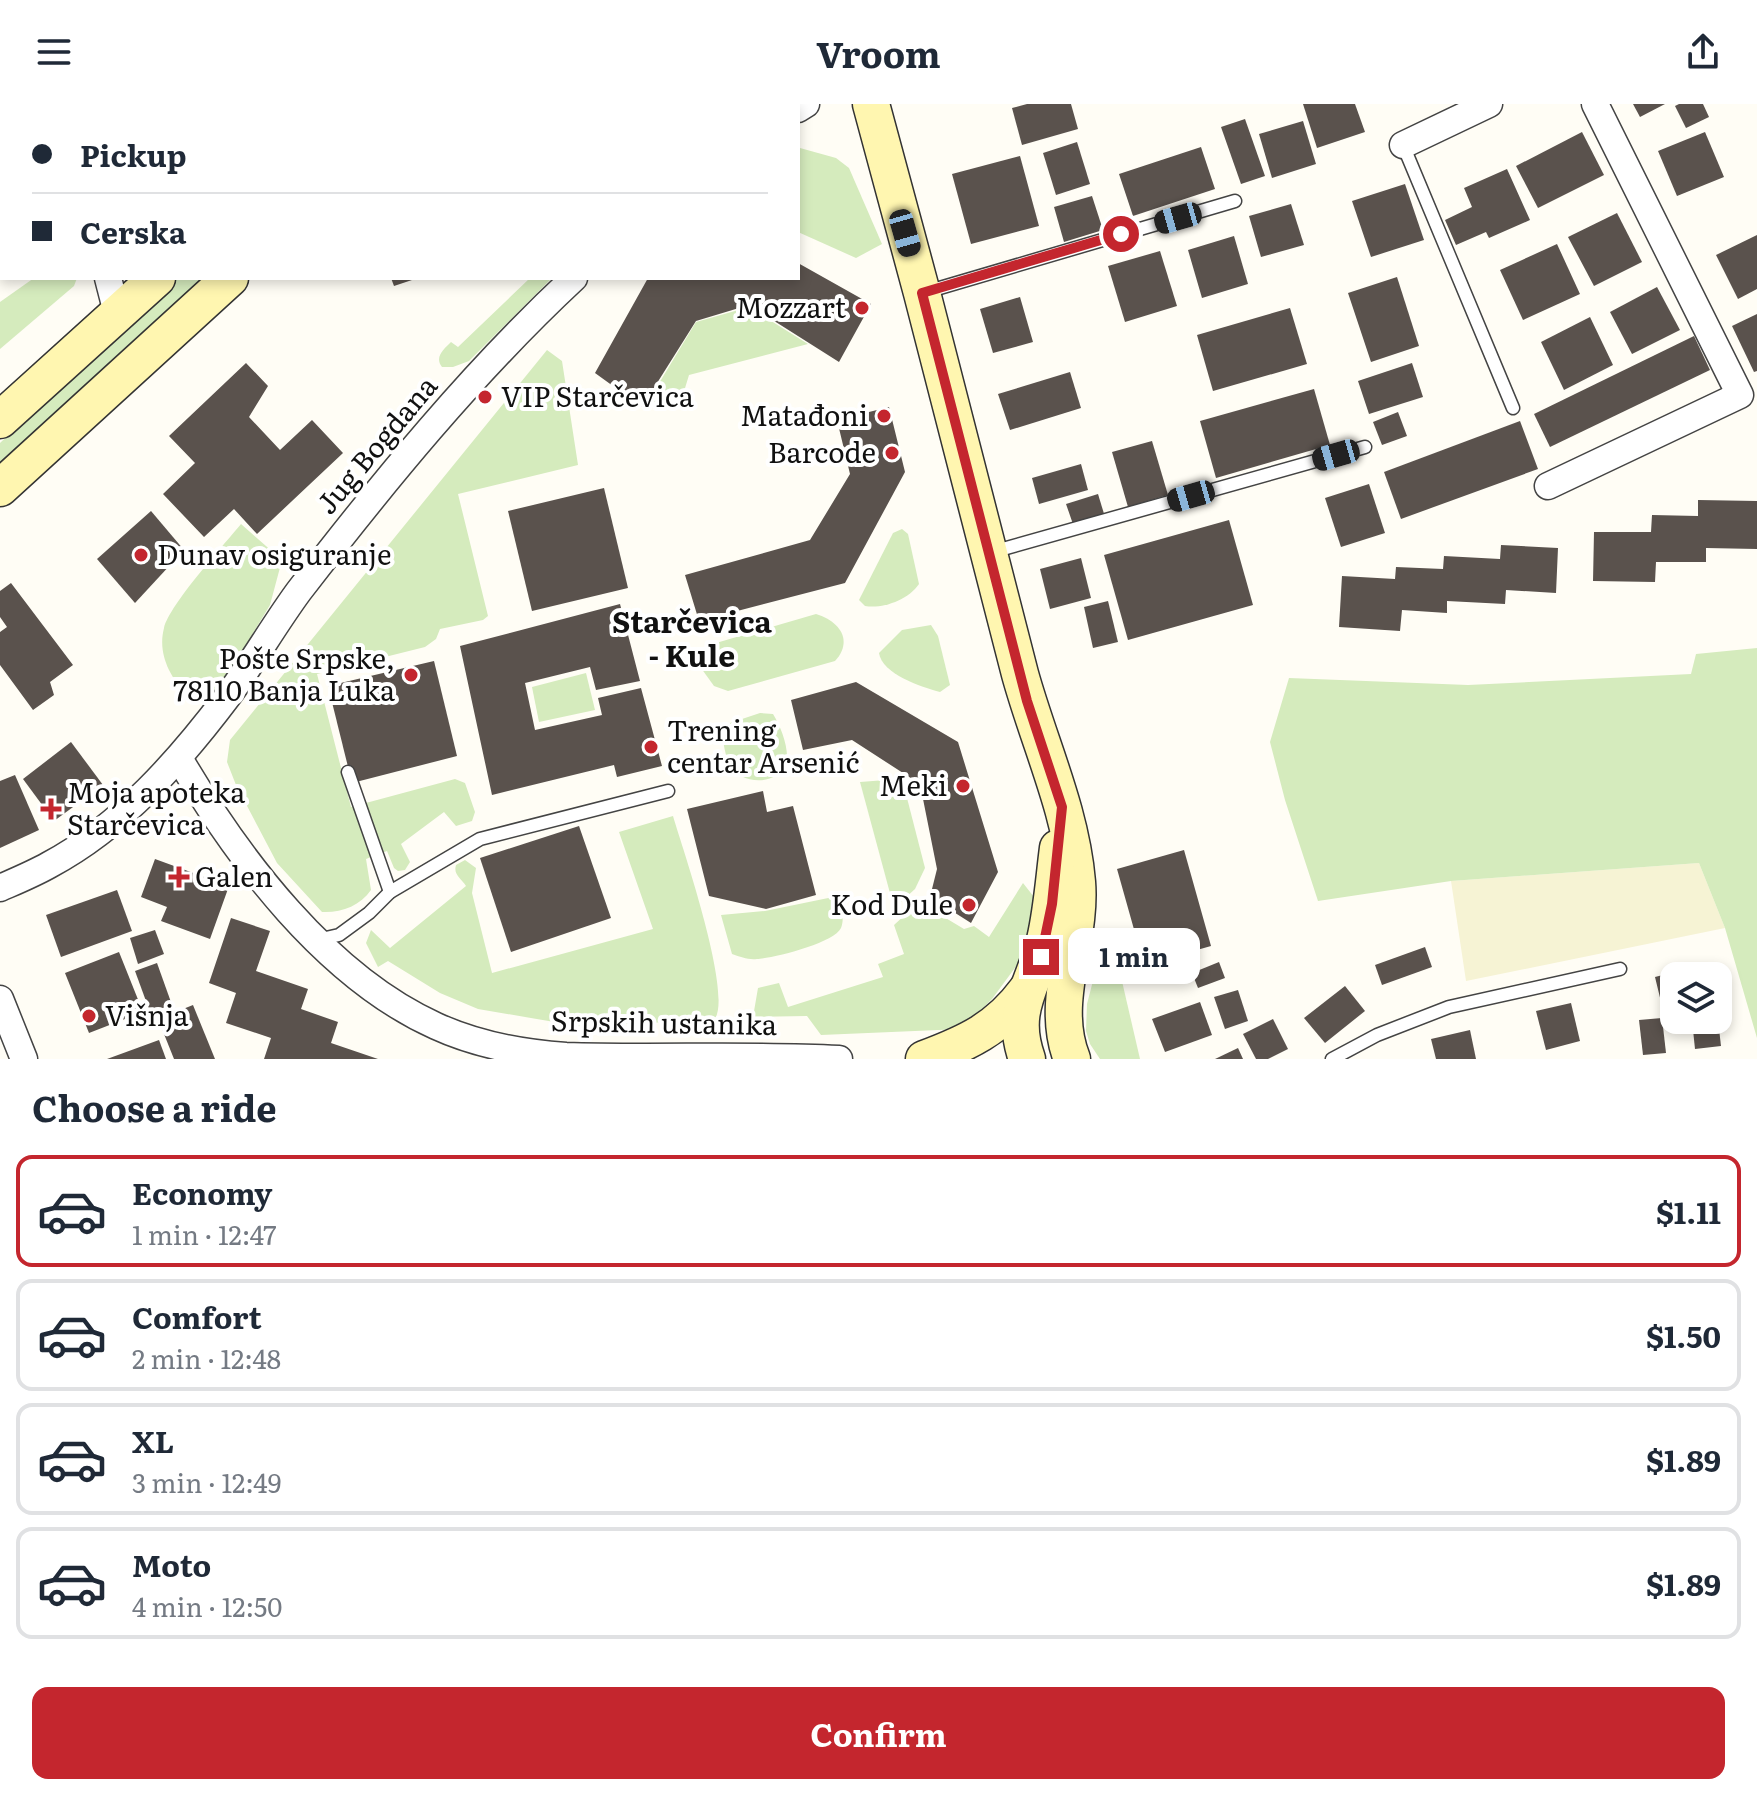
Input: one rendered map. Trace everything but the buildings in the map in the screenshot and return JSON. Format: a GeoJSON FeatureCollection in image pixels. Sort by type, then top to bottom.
{"type":"FeatureCollection","features":[{"type":"Feature","properties":{"kind":"street"},"geometry":{"type":"LineString","coordinates":[[871,104],[1035,728],[1052,770],[1073,851],[1078,922],[1063,1026],[1072,1059]]}},
{"type":"Feature","properties":{"kind":"street"},"geometry":{"type":"LineString","coordinates":[[1403,145],[1489,104]]}},
{"type":"Feature","properties":{"kind":"street"},"geometry":{"type":"LineString","coordinates":[[1548,486],[1740,395],[1595,104]]}},
{"type":"Feature","properties":{"kind":"street"},"geometry":{"type":"LineString","coordinates":[[109,280],[117,313]]}},
{"type":"Feature","properties":{"kind":"street"},"geometry":{"type":"LineString","coordinates":[[0,420],[155,280]]}},
{"type":"Feature","properties":{"kind":"street"},"geometry":{"type":"LineString","coordinates":[[0,488],[228,280]]}},
{"type":"Feature","properties":{"kind":"street","name":"Jug Bogdana"},"geometry":{"type":"LineString","coordinates":[[0,888],[51,865],[83,843],[139,799],[179,758],[369,501],[510,339],[572,280]]}},
{"type":"Feature","properties":{"kind":"street","name":"Srpskih ustanika"},"geometry":{"type":"LineString","coordinates":[[179,758],[197,789],[259,876],[315,941],[384,997],[437,1027],[496,1045],[590,1058],[839,1059]]}},
{"type":"Feature","properties":{"kind":"street"},"geometry":{"type":"LineString","coordinates":[[1027,1059],[1019,1027],[1026,991],[1041,957],[1046,936],[1062,807]]}},
{"type":"Feature","properties":{"kind":"street"},"geometry":{"type":"LineString","coordinates":[[924,1059],[980,1036],[1007,1013],[1026,991]]}},
{"type":"Feature","properties":{"kind":"street"},"geometry":{"type":"LineString","coordinates":[[0,999],[24,1059]]}},
{"type":"Feature","properties":{"kind":"lane"},"geometry":{"type":"LineString","coordinates":[[1403,145],[1513,408]]}},
{"type":"Feature","properties":{"kind":"lane"},"geometry":{"type":"LineString","coordinates":[[922,293],[1235,201]]}},
{"type":"Feature","properties":{"kind":"lane"},"geometry":{"type":"LineString","coordinates":[[989,553],[1365,447]]}},
{"type":"Feature","properties":{"kind":"lane"},"geometry":{"type":"LineString","coordinates":[[348,772],[390,892]]}},
{"type":"Feature","properties":{"kind":"lane"},"geometry":{"type":"LineString","coordinates":[[315,941],[339,935],[390,892],[480,839],[668,791]]}},
{"type":"Feature","properties":{"kind":"lane"},"geometry":{"type":"LineString","coordinates":[[1332,1059],[1377,1035],[1449,1007],[1620,969]]}},
{"type":"Feature","properties":{"kind":"shaded area"},"geometry":{"type":"Polygon","coordinates":[[[1699,863],[1725,928],[1466,981],[1451,881],[1699,863]]]}},
{"type":"Feature","properties":{"kind":"green space"},"geometry":{"type":"Polygon","coordinates":[[[800,148],[836,158],[849,168],[882,244],[856,258],[800,233],[800,148]]]}},
{"type":"Feature","properties":{"kind":"green space"},"geometry":{"type":"Polygon","coordinates":[[[31,280],[76,280],[74,286],[0,349],[0,302],[31,280]]]}},
{"type":"Feature","properties":{"kind":"green space"},"geometry":{"type":"Polygon","coordinates":[[[173,280],[200,280],[21,449],[0,463],[0,443],[173,280]]]}},
{"type":"Feature","properties":{"kind":"green space"},"geometry":{"type":"Polygon","coordinates":[[[528,280],[550,280],[469,361],[442,367],[439,357],[446,347],[451,342],[458,347],[528,280]]]}},
{"type":"Feature","properties":{"kind":"green space"},"geometry":{"type":"Polygon","coordinates":[[[749,307],[808,344],[689,375],[682,398],[644,408],[696,322],[749,307]]]}},
{"type":"Feature","properties":{"kind":"green space"},"geometry":{"type":"Polygon","coordinates":[[[547,350],[562,361],[578,465],[458,494],[488,616],[483,620],[440,629],[436,639],[425,647],[317,674],[351,807],[455,779],[465,783],[475,812],[472,821],[456,826],[444,812],[401,844],[410,862],[405,870],[394,868],[387,851],[366,859],[371,890],[367,896],[350,907],[322,912],[277,863],[227,762],[230,740],[547,350]]]}},
{"type":"Feature","properties":{"kind":"green space"},"geometry":{"type":"Polygon","coordinates":[[[241,524],[282,560],[270,605],[212,701],[192,695],[177,683],[165,660],[163,634],[168,618],[186,590],[241,524]]]}},
{"type":"Feature","properties":{"kind":"green space"},"geometry":{"type":"Polygon","coordinates":[[[902,529],[908,534],[919,584],[895,602],[865,606],[859,600],[893,533],[902,529]]]}},
{"type":"Feature","properties":{"kind":"green space"},"geometry":{"type":"Polygon","coordinates":[[[816,614],[831,621],[841,632],[843,646],[835,661],[728,691],[714,686],[701,668],[706,653],[716,643],[816,614]]]}},
{"type":"Feature","properties":{"kind":"green space"},"geometry":{"type":"Polygon","coordinates":[[[931,625],[938,636],[950,685],[940,692],[895,673],[887,667],[879,653],[902,630],[931,625]]]}},
{"type":"Feature","properties":{"kind":"green space"},"geometry":{"type":"Polygon","coordinates":[[[1757,648],[1757,1038],[1725,928],[1699,863],[1451,881],[1318,901],[1285,800],[1270,742],[1289,678],[1468,685],[1691,674],[1696,654],[1757,648]]]}},
{"type":"Feature","properties":{"kind":"green space"},"geometry":{"type":"Polygon","coordinates":[[[586,673],[595,710],[539,722],[532,687],[586,673]]]}},
{"type":"Feature","properties":{"kind":"green space"},"geometry":{"type":"Polygon","coordinates":[[[760,713],[773,714],[783,734],[787,756],[778,774],[752,780],[735,772],[729,764],[721,733],[727,724],[760,713]]]}},
{"type":"Feature","properties":{"kind":"green space"},"geometry":{"type":"Polygon","coordinates":[[[886,780],[907,798],[925,868],[915,889],[894,908],[860,782],[886,780]]]}},
{"type":"Feature","properties":{"kind":"green space"},"geometry":{"type":"Polygon","coordinates":[[[673,816],[712,954],[718,1006],[714,1020],[578,1026],[478,1009],[440,993],[388,961],[378,967],[366,943],[371,930],[390,948],[466,886],[455,868],[465,860],[476,868],[472,893],[492,973],[653,929],[619,832],[673,816]]]}},
{"type":"Feature","properties":{"kind":"green space"},"geometry":{"type":"Polygon","coordinates":[[[1023,883],[1034,897],[1035,918],[1020,961],[992,999],[962,1029],[821,1035],[807,1016],[753,1017],[758,988],[779,983],[788,1007],[883,977],[878,964],[904,954],[894,925],[919,902],[964,929],[974,926],[989,937],[1023,883]]]}},
{"type":"Feature","properties":{"kind":"green space"},"geometry":{"type":"Polygon","coordinates":[[[838,896],[842,912],[841,928],[827,939],[803,949],[765,958],[751,959],[732,954],[721,915],[765,911],[838,896]]]}},
{"type":"Feature","properties":{"kind":"green space"},"geometry":{"type":"Polygon","coordinates":[[[1112,938],[1140,1059],[1100,1059],[1086,1031],[1087,1004],[1102,946],[1112,938]]]}},
{"type":"Feature","properties":{"kind":"place","name":"Mozzart"},"geometry":{"type":"Point","coordinates":[862,308]}},
{"type":"Feature","properties":{"kind":"place","name":"VIP Starčevica"},"geometry":{"type":"Point","coordinates":[485,397]}},
{"type":"Feature","properties":{"kind":"place","name":"Matađoni"},"geometry":{"type":"Point","coordinates":[884,416]}},
{"type":"Feature","properties":{"kind":"place","name":"Barcode"},"geometry":{"type":"Point","coordinates":[892,453]}},
{"type":"Feature","properties":{"kind":"place","name":"Dunav osiguranje"},"geometry":{"type":"Point","coordinates":[141,555]}},
{"type":"Feature","properties":{"kind":"place","name":"Pošte Srpske, 78110 Banja Luka"},"geometry":{"type":"Point","coordinates":[411,675]}},
{"type":"Feature","properties":{"kind":"place","name":"Trening centar Arsenić"},"geometry":{"type":"Point","coordinates":[651,747]}},
{"type":"Feature","properties":{"kind":"place","name":"Meki"},"geometry":{"type":"Point","coordinates":[963,786]}},
{"type":"Feature","properties":{"kind":"place","name":"Moja apoteka Starčevica"},"geometry":{"type":"Point","coordinates":[51,809]}},
{"type":"Feature","properties":{"kind":"place","name":"Galen"},"geometry":{"type":"Point","coordinates":[179,877]}},
{"type":"Feature","properties":{"kind":"place","name":"Kod Dule"},"geometry":{"type":"Point","coordinates":[969,905]}},
{"type":"Feature","properties":{"kind":"place","name":"Višnja"},"geometry":{"type":"Point","coordinates":[89,1016]}},
{"type":"Feature","properties":{"kind":"district","name":"Starčevica - Kule"},"geometry":{"type":"Point","coordinates":[692,640]}},
{"type":"Feature","properties":{"kind":"route"},"geometry":{"type":"LineString","coordinates":[[1041,957],[1052,904],[1062,807],[1027,701],[922,293],[1121,234]]}}]}
